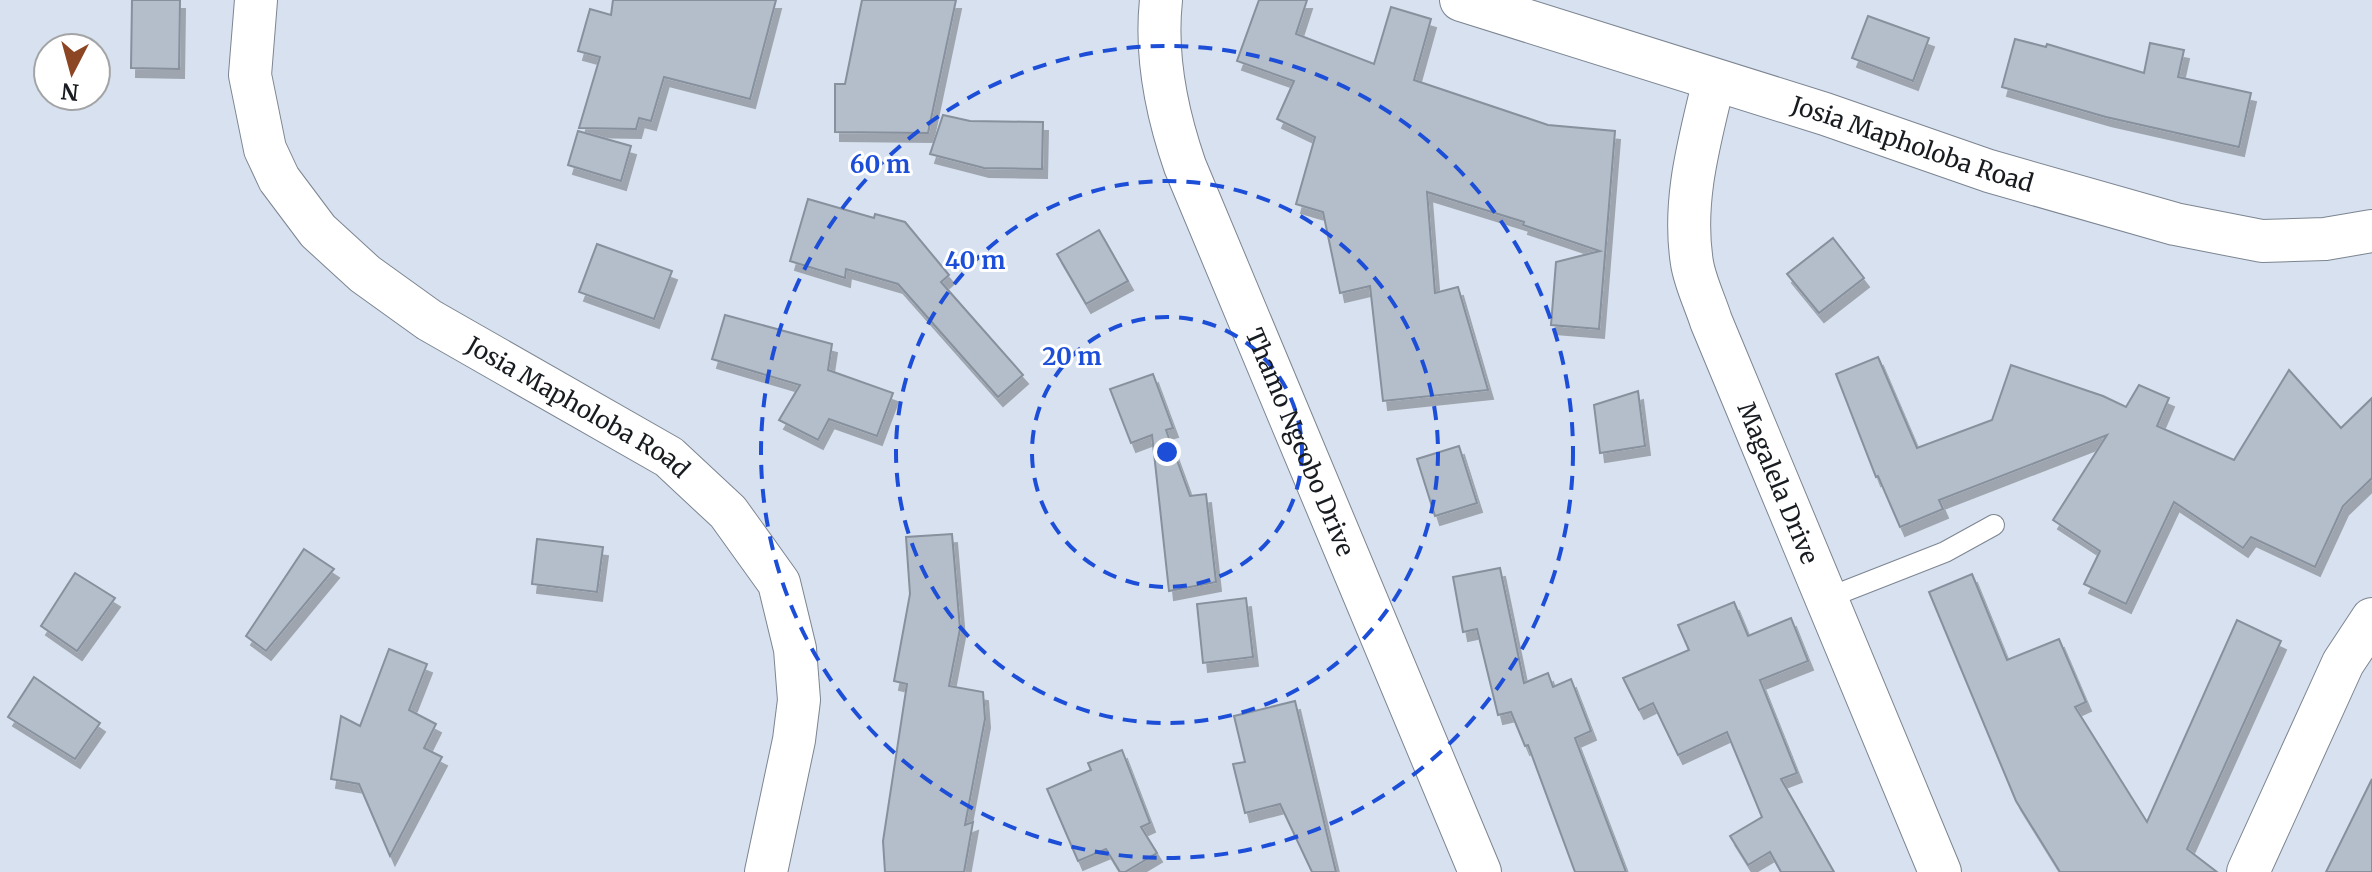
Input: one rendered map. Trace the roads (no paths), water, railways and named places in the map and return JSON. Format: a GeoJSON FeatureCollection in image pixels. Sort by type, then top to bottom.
{"type":"FeatureCollection","features":[{"type":"Feature","properties":{"kind":"street","name":"Josia Mapholoba Road"},"geometry":{"type":"LineString","coordinates":[[256,0],[250,75],[265,149],[279,179],[318,231],[365,274],[429,320],[669,457],[728,512],[779,583],[795,649],[799,700],[794,740],[766,872]]}},
{"type":"Feature","properties":{"kind":"street","name":"Thamo Ngcobo Drive"},"geometry":{"type":"LineString","coordinates":[[1161,0],[1161,60],[1166,98],[1172,129],[1185,166],[1480,872]]}},
{"type":"Feature","properties":{"kind":"street","name":"Josia Mapholoba Road"},"geometry":{"type":"LineString","coordinates":[[1461,0],[1825,114],[1989,171],[2175,224],[2262,241],[2325,239],[2372,231]]}},
{"type":"Feature","properties":{"kind":"street","name":"Magalela Drive"},"geometry":{"type":"LineString","coordinates":[[1714,80],[1694,163],[1689,219],[1692,265],[1711,321],[1940,872]]}},
{"type":"Feature","properties":{"kind":"street"},"geometry":{"type":"LineString","coordinates":[[2248,872],[2343,663],[2372,619]]}},
{"type":"Feature","properties":{"kind":"lane"},"geometry":{"type":"LineString","coordinates":[[1825,599],[1945,552],[1994,525]]}}]}
